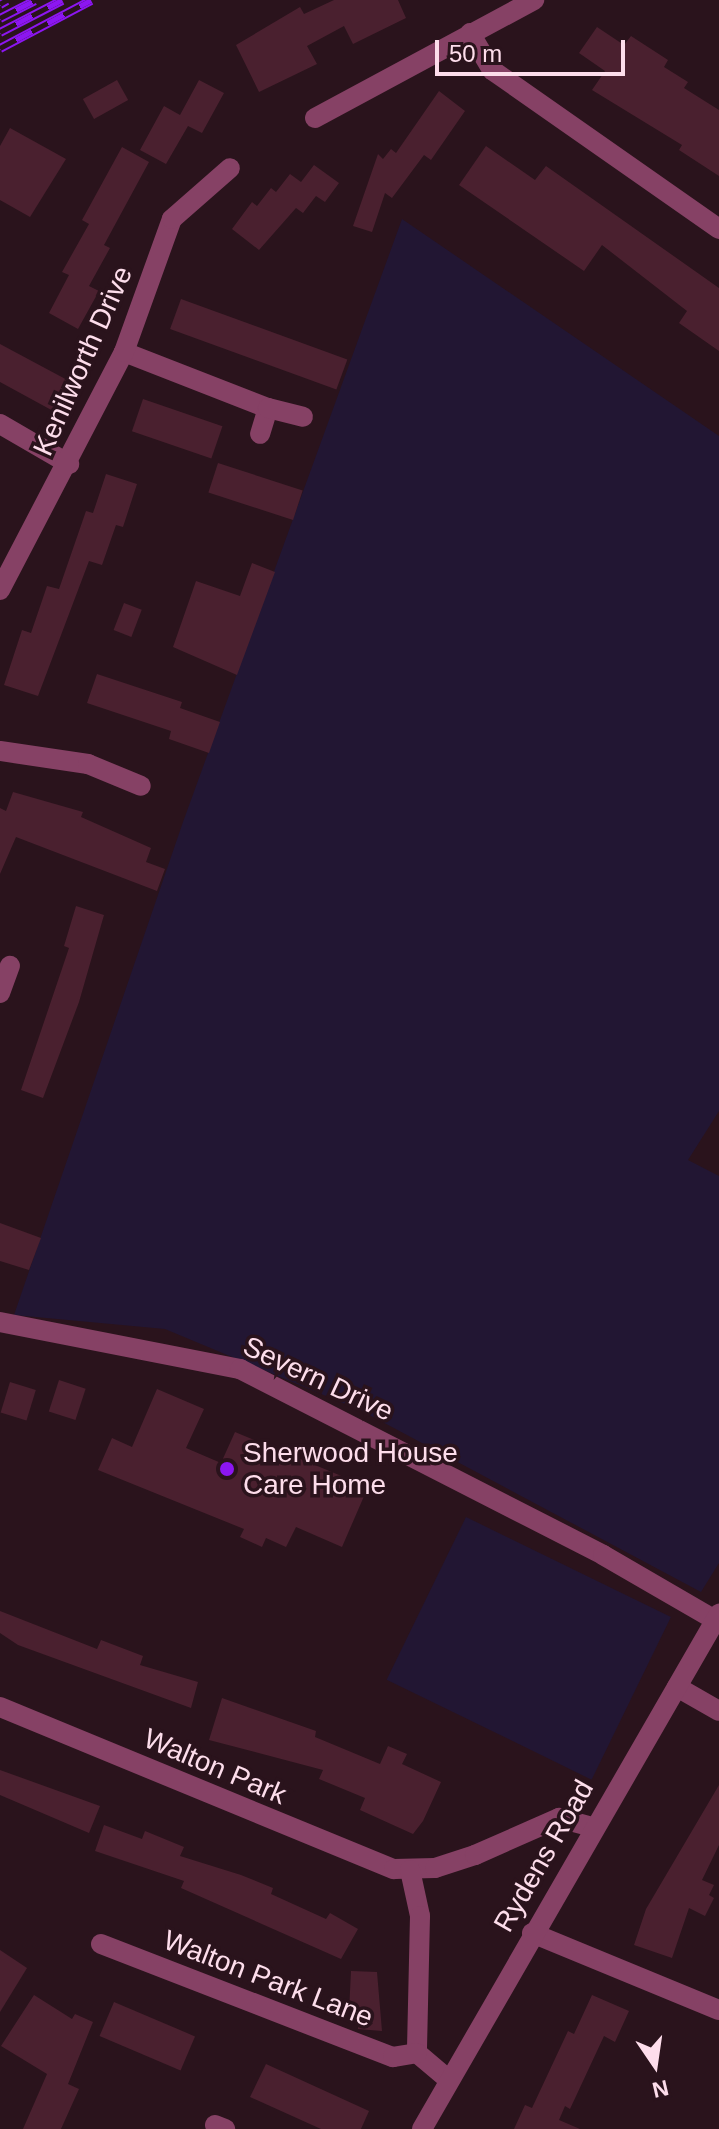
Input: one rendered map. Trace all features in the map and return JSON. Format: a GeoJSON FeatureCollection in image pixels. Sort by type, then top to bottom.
{"type":"FeatureCollection","features":[{"type":"Feature","properties":{"kind":"street"},"geometry":{"type":"LineString","coordinates":[[315,118],[534,0]]}},
{"type":"Feature","properties":{"kind":"street"},"geometry":{"type":"LineString","coordinates":[[470,33],[492,70],[719,229]]}},
{"type":"Feature","properties":{"kind":"street","name":"Kenilworth Drive"},"geometry":{"type":"LineString","coordinates":[[0,590],[69,464],[124,352],[172,219],[230,168]]}},
{"type":"Feature","properties":{"kind":"street"},"geometry":{"type":"LineString","coordinates":[[124,352],[268,408],[303,417]]}},
{"type":"Feature","properties":{"kind":"street"},"geometry":{"type":"LineString","coordinates":[[260,434],[268,408]]}},
{"type":"Feature","properties":{"kind":"street"},"geometry":{"type":"LineString","coordinates":[[0,424],[69,464]]}},
{"type":"Feature","properties":{"kind":"street"},"geometry":{"type":"LineString","coordinates":[[0,751],[88,764],[141,786]]}},
{"type":"Feature","properties":{"kind":"street"},"geometry":{"type":"LineString","coordinates":[[0,993],[10,966]]}},
{"type":"Feature","properties":{"kind":"street","name":"Severn Drive"},"geometry":{"type":"LineString","coordinates":[[0,1322],[240,1369],[603,1555],[717,1617]]}},
{"type":"Feature","properties":{"kind":"street","name":"Rydens Road"},"geometry":{"type":"LineString","coordinates":[[422,2129],[592,1827],[717,1617]]}},
{"type":"Feature","properties":{"kind":"street"},"geometry":{"type":"LineString","coordinates":[[677,1687],[719,1711]]}},
{"type":"Feature","properties":{"kind":"street","name":"Walton Park"},"geometry":{"type":"LineString","coordinates":[[0,1707],[378,1865],[410,1870],[475,1855],[559,1818],[592,1827]]}},
{"type":"Feature","properties":{"kind":"street"},"geometry":{"type":"LineString","coordinates":[[410,1870],[420,1916],[417,2053],[449,2080]]}},
{"type":"Feature","properties":{"kind":"street"},"geometry":{"type":"LineString","coordinates":[[532,1933],[719,2010]]}},
{"type":"Feature","properties":{"kind":"street","name":"Walton Park Lane"},"geometry":{"type":"LineString","coordinates":[[101,1944],[393,2057],[417,2053]]}},
{"type":"Feature","properties":{"kind":"shaded area"},"geometry":{"type":"Polygon","coordinates":[[[402,219],[719,436],[719,1111],[688,1160],[719,1176],[719,1563],[701,1592],[362,1411],[165,1329],[14,1315],[183,822],[402,219]]]}},
{"type":"Feature","properties":{"kind":"shaded area"},"geometry":{"type":"Polygon","coordinates":[[[466,1517],[671,1617],[592,1780],[387,1680],[466,1517]]]}},
{"type":"Feature","properties":{"kind":"building"},"geometry":{"type":"Polygon","coordinates":[[[334,0],[398,0],[406,18],[353,44],[344,26],[307,46],[317,64],[259,92],[236,45],[300,7],[304,14],[334,0]]]}},
{"type":"Feature","properties":{"kind":"building"},"geometry":{"type":"Polygon","coordinates":[[[597,27],[624,45],[631,36],[668,60],[664,67],[688,82],[684,88],[719,110],[719,176],[679,150],[682,145],[592,90],[605,71],[579,53],[597,27]]]}},
{"type":"Feature","properties":{"kind":"building"},"geometry":{"type":"Polygon","coordinates":[[[117,80],[128,100],[94,119],[83,99],[117,80]]]}},
{"type":"Feature","properties":{"kind":"building"},"geometry":{"type":"Polygon","coordinates":[[[199,80],[224,93],[202,133],[188,126],[166,164],[140,150],[164,106],[180,115],[199,80]]]}},
{"type":"Feature","properties":{"kind":"building"},"geometry":{"type":"Polygon","coordinates":[[[439,91],[465,111],[431,160],[424,155],[392,198],[385,193],[372,232],[353,226],[378,154],[383,159],[391,149],[396,153],[439,91]]]}},
{"type":"Feature","properties":{"kind":"building"},"geometry":{"type":"Polygon","coordinates":[[[10,128],[66,159],[30,217],[0,200],[0,146],[10,128]]]}},
{"type":"Feature","properties":{"kind":"building"},"geometry":{"type":"Polygon","coordinates":[[[486,146],[535,180],[546,166],[719,288],[719,351],[679,323],[687,311],[602,245],[584,271],[459,185],[486,146]]]}},
{"type":"Feature","properties":{"kind":"building"},"geometry":{"type":"Polygon","coordinates":[[[122,147],[149,162],[104,245],[110,248],[89,286],[99,291],[78,329],[49,313],[69,275],[62,272],[89,224],[82,220],[122,147]]]}},
{"type":"Feature","properties":{"kind":"building"},"geometry":{"type":"Polygon","coordinates":[[[314,165],[339,183],[325,202],[316,196],[303,213],[296,208],[259,250],[232,229],[252,202],[257,206],[271,188],[276,192],[290,174],[301,182],[314,165]]]}},
{"type":"Feature","properties":{"kind":"building"},"geometry":{"type":"Polygon","coordinates":[[[181,299],[347,360],[336,390],[170,329],[181,299]]]}},
{"type":"Feature","properties":{"kind":"building"},"geometry":{"type":"Polygon","coordinates":[[[0,344],[71,382],[55,412],[0,382],[0,344]]]}},
{"type":"Feature","properties":{"kind":"building"},"geometry":{"type":"Polygon","coordinates":[[[143,399],[222,426],[211,458],[132,431],[143,399]]]}},
{"type":"Feature","properties":{"kind":"building"},"geometry":{"type":"Polygon","coordinates":[[[218,463],[303,491],[293,520],[208,492],[218,463]]]}},
{"type":"Feature","properties":{"kind":"building"},"geometry":{"type":"Polygon","coordinates":[[[106,474],[137,484],[123,527],[116,525],[102,565],[89,561],[38,696],[4,685],[22,630],[31,633],[47,586],[59,589],[86,511],[93,513],[106,474]]]}},
{"type":"Feature","properties":{"kind":"building"},"geometry":{"type":"Polygon","coordinates":[[[252,563],[275,572],[237,675],[173,647],[196,581],[240,596],[252,563]]]}},
{"type":"Feature","properties":{"kind":"building"},"geometry":{"type":"Polygon","coordinates":[[[124,603],[142,610],[131,637],[114,630],[124,603]]]}},
{"type":"Feature","properties":{"kind":"building"},"geometry":{"type":"Polygon","coordinates":[[[97,674],[182,702],[180,708],[220,722],[209,753],[169,739],[171,731],[87,703],[97,674]]]}},
{"type":"Feature","properties":{"kind":"building"},"geometry":{"type":"Polygon","coordinates":[[[13,792],[83,812],[81,817],[151,848],[146,862],[165,869],[157,891],[16,837],[0,874],[0,808],[6,811],[13,792]]]}},
{"type":"Feature","properties":{"kind":"building"},"geometry":{"type":"Polygon","coordinates":[[[76,906],[104,915],[79,1002],[43,1098],[21,1090],[69,948],[64,946],[76,906]]]}},
{"type":"Feature","properties":{"kind":"building"},"geometry":{"type":"Polygon","coordinates":[[[0,1223],[41,1238],[29,1270],[0,1261],[0,1223]]]}},
{"type":"Feature","properties":{"kind":"building"},"geometry":{"type":"Polygon","coordinates":[[[59,1380],[86,1389],[75,1420],[49,1411],[59,1380]]]}},
{"type":"Feature","properties":{"kind":"building"},"geometry":{"type":"Polygon","coordinates":[[[10,1382],[36,1390],[26,1420],[1,1413],[10,1382]]]}},
{"type":"Feature","properties":{"kind":"building","name":"Sherwood House Care Home"},"geometry":{"type":"Polygon","coordinates":[[[157,1389],[204,1409],[186,1448],[221,1463],[235,1432],[368,1487],[342,1547],[296,1527],[286,1547],[266,1538],[262,1547],[240,1537],[244,1529],[98,1470],[112,1438],[132,1447],[157,1389]]]}},
{"type":"Feature","properties":{"kind":"building"},"geometry":{"type":"Polygon","coordinates":[[[0,1611],[97,1649],[101,1640],[143,1656],[140,1665],[198,1682],[191,1708],[18,1645],[0,1633],[0,1611]]]}},
{"type":"Feature","properties":{"kind":"building"},"geometry":{"type":"Polygon","coordinates":[[[222,1698],[316,1731],[315,1737],[380,1764],[388,1746],[407,1754],[402,1764],[441,1782],[423,1821],[413,1834],[360,1810],[365,1798],[319,1779],[323,1770],[209,1740],[222,1698]]]}},
{"type":"Feature","properties":{"kind":"building"},"geometry":{"type":"Polygon","coordinates":[[[0,1770],[100,1806],[89,1833],[0,1795],[0,1770]]]}},
{"type":"Feature","properties":{"kind":"building"},"geometry":{"type":"Polygon","coordinates":[[[719,1785],[719,1845],[702,1880],[714,1885],[709,1895],[714,1898],[705,1916],[689,1908],[672,1958],[634,1945],[646,1909],[719,1785]]]}},
{"type":"Feature","properties":{"kind":"building"},"geometry":{"type":"Polygon","coordinates":[[[104,1825],[142,1839],[145,1831],[184,1847],[180,1856],[273,1888],[271,1894],[326,1919],[330,1913],[358,1929],[341,1959],[181,1888],[184,1881],[95,1851],[104,1825]]]}},
{"type":"Feature","properties":{"kind":"building"},"geometry":{"type":"Polygon","coordinates":[[[0,1950],[27,1968],[0,2012],[0,1950]]]}},
{"type":"Feature","properties":{"kind":"building"},"geometry":{"type":"Polygon","coordinates":[[[351,1971],[377,1972],[382,2031],[358,2029],[358,2012],[349,2012],[351,1971]]]}},
{"type":"Feature","properties":{"kind":"building"},"geometry":{"type":"Polygon","coordinates":[[[34,1995],[72,2019],[75,2014],[93,2022],[68,2084],[79,2089],[61,2129],[23,2129],[47,2074],[1,2046],[34,1995]]]}},
{"type":"Feature","properties":{"kind":"building"},"geometry":{"type":"Polygon","coordinates":[[[592,1995],[629,2011],[615,2042],[604,2036],[570,2109],[565,2106],[559,2120],[580,2129],[514,2129],[525,2105],[532,2108],[568,2031],[574,2034],[592,1995]]]}},
{"type":"Feature","properties":{"kind":"building"},"geometry":{"type":"Polygon","coordinates":[[[114,2002],[195,2036],[181,2070],[100,2036],[114,2002]]]}},
{"type":"Feature","properties":{"kind":"building"},"geometry":{"type":"Polygon","coordinates":[[[266,2064],[369,2111],[361,2129],[321,2129],[250,2097],[266,2064]]]}},
{"type":"Feature","properties":{"kind":"railway"},"geometry":{"type":"LineString","coordinates":[[0,4],[7,0]]}},
{"type":"Feature","properties":{"kind":"railway"},"geometry":{"type":"LineString","coordinates":[[0,18],[35,0]]}},
{"type":"Feature","properties":{"kind":"railway"},"geometry":{"type":"LineString","coordinates":[[0,32],[62,0]]}},
{"type":"Feature","properties":{"kind":"railway"},"geometry":{"type":"LineString","coordinates":[[0,48],[91,0]]}},
{"type":"Feature","properties":{"kind":"place","name":"Sherwood House Care Home"},"geometry":{"type":"Point","coordinates":[227,1469]}}]}
